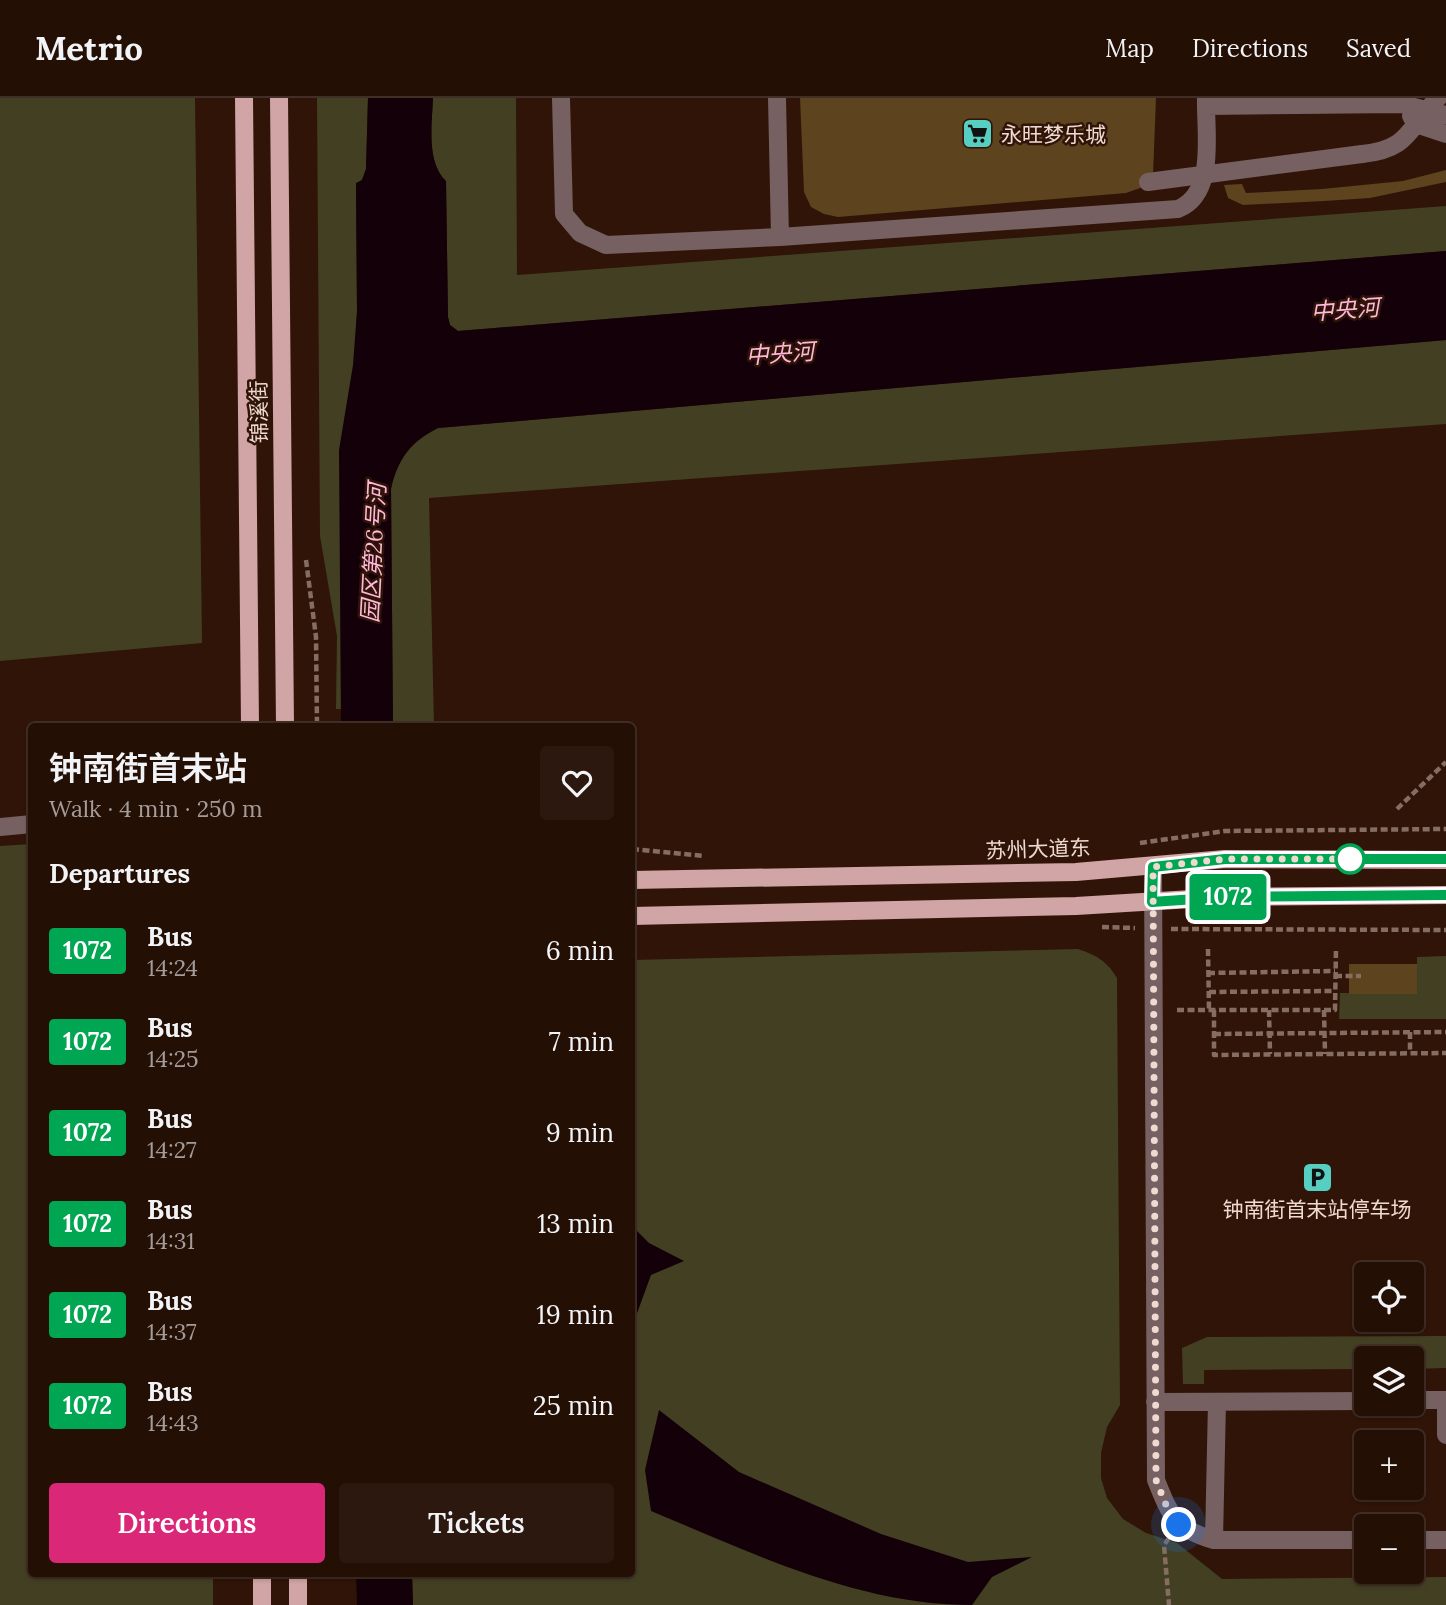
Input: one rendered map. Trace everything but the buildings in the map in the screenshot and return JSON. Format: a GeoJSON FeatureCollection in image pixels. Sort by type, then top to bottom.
{"type":"FeatureCollection","features":[{"type":"Feature","properties":{"kind":"main road","name":"锦溪街"},"geometry":{"type":"LineString","coordinates":[[244,98],[250,723]]}},
{"type":"Feature","properties":{"kind":"main road","name":"锦溪街"},"geometry":{"type":"LineString","coordinates":[[279,98],[285,723]]}},
{"type":"Feature","properties":{"kind":"main road","name":"苏州大道东"},"geometry":{"type":"LineString","coordinates":[[635,880],[1076,872],[1225,859],[1446,860]]}},
{"type":"Feature","properties":{"kind":"main road"},"geometry":{"type":"LineString","coordinates":[[635,916],[1152,902],[1225,897],[1446,895]]}},
{"type":"Feature","properties":{"kind":"main road"},"geometry":{"type":"LineString","coordinates":[[262,1577],[262,1605]]}},
{"type":"Feature","properties":{"kind":"main road"},"geometry":{"type":"LineString","coordinates":[[298,1577],[298,1605]]}},
{"type":"Feature","properties":{"kind":"lane"},"geometry":{"type":"LineString","coordinates":[[561,98],[564,214],[580,233],[606,245],[780,237],[1178,209],[1190,204],[1203,185],[1206,102],[1427,104],[1446,115]]}},
{"type":"Feature","properties":{"kind":"lane"},"geometry":{"type":"LineString","coordinates":[[777,98],[780,237]]}},
{"type":"Feature","properties":{"kind":"lane"},"geometry":{"type":"LineString","coordinates":[[1427,104],[1446,134]]}},
{"type":"Feature","properties":{"kind":"lane"},"geometry":{"type":"LineString","coordinates":[[1148,181],[1383,152],[1401,144],[1427,104]]}},
{"type":"Feature","properties":{"kind":"lane"},"geometry":{"type":"LineString","coordinates":[[0,827],[28,824]]}},
{"type":"Feature","properties":{"kind":"lane"},"geometry":{"type":"LineString","coordinates":[[1153,867],[1156,1480],[1170,1515],[1179,1525],[1194,1534],[1214,1540],[1354,1540]]}},
{"type":"Feature","properties":{"kind":"lane"},"geometry":{"type":"LineString","coordinates":[[1424,1401],[1446,1400],[1446,1435]]}},
{"type":"Feature","properties":{"kind":"lane"},"geometry":{"type":"LineString","coordinates":[[1154,1402],[1354,1401]]}},
{"type":"Feature","properties":{"kind":"lane"},"geometry":{"type":"LineString","coordinates":[[1214,1540],[1217,1402]]}},
{"type":"Feature","properties":{"kind":"lane"},"geometry":{"type":"LineString","coordinates":[[1424,1540],[1446,1540]]}},
{"type":"Feature","properties":{"kind":"path"},"geometry":{"type":"LineString","coordinates":[[1397,809],[1446,762]]}},
{"type":"Feature","properties":{"kind":"path"},"geometry":{"type":"LineString","coordinates":[[1127,845],[1225,831],[1446,829]]}},
{"type":"Feature","properties":{"kind":"path"},"geometry":{"type":"LineString","coordinates":[[635,849],[718,857]]}},
{"type":"Feature","properties":{"kind":"path"},"geometry":{"type":"LineString","coordinates":[[1177,1010],[1335,1010],[1336,948]]}},
{"type":"Feature","properties":{"kind":"path"},"geometry":{"type":"LineString","coordinates":[[1208,949],[1214,1055],[1446,1053]]}},
{"type":"Feature","properties":{"kind":"path"},"geometry":{"type":"LineString","coordinates":[[1208,973],[1361,976]]}},
{"type":"Feature","properties":{"kind":"path"},"geometry":{"type":"LineString","coordinates":[[1209,992],[1335,991]]}},
{"type":"Feature","properties":{"kind":"path"},"geometry":{"type":"LineString","coordinates":[[1269,1010],[1270,1054]]}},
{"type":"Feature","properties":{"kind":"path"},"geometry":{"type":"LineString","coordinates":[[1324,1010],[1325,1054]]}},
{"type":"Feature","properties":{"kind":"path"},"geometry":{"type":"LineString","coordinates":[[1410,1032],[1410,1053]]}},
{"type":"Feature","properties":{"kind":"path"},"geometry":{"type":"LineString","coordinates":[[1214,1034],[1446,1032]]}},
{"type":"Feature","properties":{"kind":"path"},"geometry":{"type":"LineString","coordinates":[[1169,1605],[1164,1545],[1179,1525]]}},
{"type":"Feature","properties":{"kind":"shaded area"},"geometry":{"type":"Polygon","coordinates":[[[0,98],[195,98],[202,643],[0,661],[0,98]]]}},
{"type":"Feature","properties":{"kind":"shaded area"},"geometry":{"type":"Polygon","coordinates":[[[317,98],[368,98],[366,169],[362,180],[356,184],[357,311],[341,709],[336,709],[337,636],[320,536],[317,98]]]}},
{"type":"Feature","properties":{"kind":"shaded area"},"geometry":{"type":"Polygon","coordinates":[[[433,98],[516,98],[517,275],[1446,206],[1446,251],[458,331],[450,325],[448,317],[446,182],[435,164],[433,153],[433,98]]]}},
{"type":"Feature","properties":{"kind":"shaded area"},"geometry":{"type":"Polygon","coordinates":[[[1446,340],[1446,424],[429,498],[434,723],[393,723],[391,489],[397,469],[407,452],[420,439],[438,428],[1446,340]]]}},
{"type":"Feature","properties":{"kind":"shaded area"},"geometry":{"type":"Polygon","coordinates":[[[28,844],[28,1577],[213,1577],[213,1605],[0,1605],[0,846],[28,844]]]}},
{"type":"Feature","properties":{"kind":"shaded area"},"geometry":{"type":"Polygon","coordinates":[[[1078,949],[1101,959],[1117,978],[1120,1405],[1107,1427],[1101,1453],[1101,1478],[1107,1498],[1123,1519],[1146,1533],[1177,1543],[1222,1579],[1354,1578],[1354,1584],[1424,1584],[1424,1577],[1446,1577],[1446,1605],[413,1605],[412,1577],[635,1577],[635,960],[1078,949]]]}},
{"type":"Feature","properties":{"kind":"shaded area"},"geometry":{"type":"Polygon","coordinates":[[[1446,956],[1446,1019],[1339,1019],[1340,993],[1417,994],[1417,957],[1446,956]]]}},
{"type":"Feature","properties":{"kind":"shaded area"},"geometry":{"type":"Polygon","coordinates":[[[1446,1336],[1446,1368],[1424,1369],[1424,1346],[1354,1346],[1354,1369],[1204,1370],[1204,1384],[1183,1384],[1182,1348],[1207,1337],[1446,1336]]]}},
{"type":"Feature","properties":{"kind":"water"},"geometry":{"type":"Polygon","coordinates":[[[368,98],[433,98],[433,153],[435,164],[446,181],[448,317],[450,325],[458,331],[1446,251],[1446,340],[438,428],[420,439],[407,452],[397,469],[391,489],[393,723],[341,723],[339,450],[353,365],[357,311],[356,183],[362,180],[366,169],[368,98]]]}},
{"type":"Feature","properties":{"kind":"water"},"geometry":{"type":"Polygon","coordinates":[[[635,1229],[649,1243],[684,1261],[651,1275],[635,1319],[635,1229]]]}},
{"type":"Feature","properties":{"kind":"water"},"geometry":{"type":"Polygon","coordinates":[[[659,1410],[739,1472],[881,1534],[968,1562],[1032,1557],[992,1577],[972,1605],[930,1603],[888,1596],[848,1587],[768,1560],[651,1511],[645,1470],[659,1410]]]}},
{"type":"Feature","properties":{"kind":"water"},"geometry":{"type":"Polygon","coordinates":[[[356,1577],[412,1577],[413,1605],[357,1605],[356,1577]]]}},
{"type":"Feature","properties":{"kind":"bus line","name":"1072"},"geometry":{"type":"LineString","coordinates":[[1446,859],[1225,859],[1153,867],[1152,902],[1225,897],[1446,895]]}},
{"type":"Feature","properties":{"kind":"place","name":"永旺梦乐城"},"geometry":{"type":"Point","coordinates":[978,134]}},
{"type":"Feature","properties":{"kind":"place","name":"钟南街首末站停车场"},"geometry":{"type":"Point","coordinates":[1317,1177]}},
{"type":"Feature","properties":{"kind":"route"},"geometry":{"type":"LineString","coordinates":[[1179,1525],[1170,1515],[1156,1480],[1153,867],[1225,859],[1363,859],[1350,859]]}},
{"type":"Feature","properties":{"kind":"water label","name":"中央河"},"geometry":{"type":"Point","coordinates":[1345,309]}},
{"type":"Feature","properties":{"kind":"water label","name":"中央河"},"geometry":{"type":"Point","coordinates":[780,353]}},
{"type":"Feature","properties":{"kind":"water label","name":"园区第26号河"},"geometry":{"type":"Point","coordinates":[373,553]}}]}
